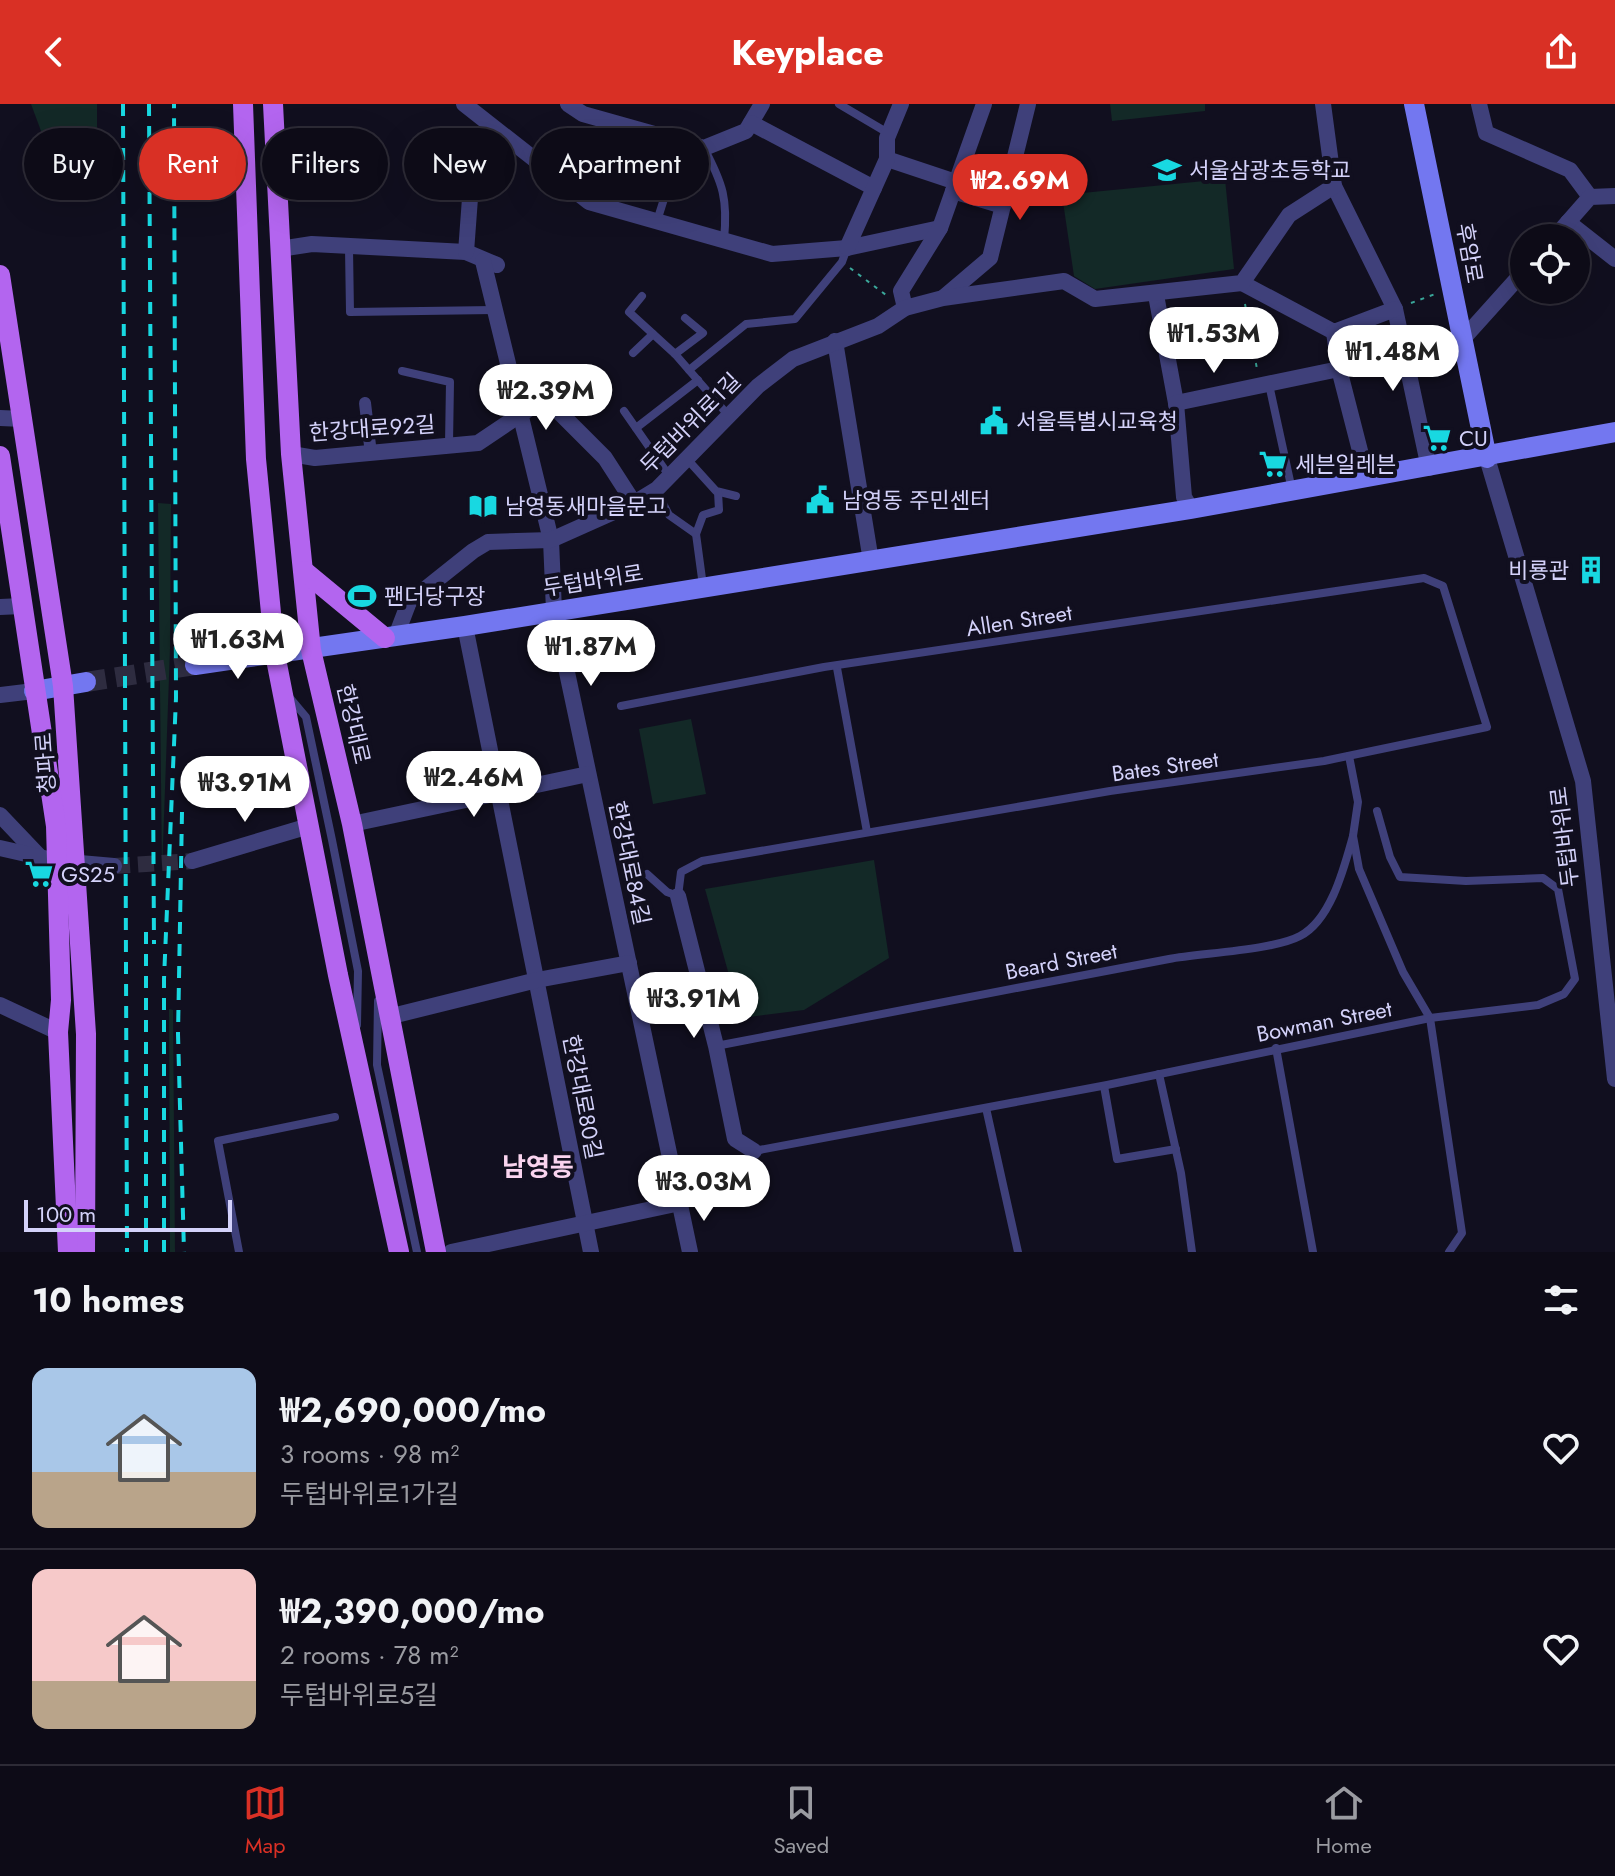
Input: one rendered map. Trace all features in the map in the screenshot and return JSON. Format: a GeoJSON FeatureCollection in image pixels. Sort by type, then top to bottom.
{"type":"FeatureCollection","features":[{"type":"Feature","properties":{"kind":"main road"},"geometry":{"type":"LineString","coordinates":[[243,104],[256,459],[275,654],[357,1063],[399,1252]]}},
{"type":"Feature","properties":{"kind":"main road","name":"한강대로"},"geometry":{"type":"LineString","coordinates":[[273,104],[291,454],[311,650],[352,824],[436,1252]]}},
{"type":"Feature","properties":{"kind":"main road","name":"후암로"},"geometry":{"type":"LineString","coordinates":[[1414,104],[1487,458]]}},
{"type":"Feature","properties":{"kind":"main road","name":"청파로"},"geometry":{"type":"LineString","coordinates":[[0,275],[63,686],[58,861],[86,1034],[85,1252]]}},
{"type":"Feature","properties":{"kind":"main road","name":"두텁바위로"},"geometry":{"type":"LineString","coordinates":[[195,665],[465,626],[1191,509],[1487,458],[1615,432]]}},
{"type":"Feature","properties":{"kind":"main road","name":"청파로"},"geometry":{"type":"LineString","coordinates":[[0,456],[4,509],[56,826],[61,1000],[58,1032],[68,1252]]}},
{"type":"Feature","properties":{"kind":"main road"},"geometry":{"type":"LineString","coordinates":[[304,571],[391,637]]}},
{"type":"Feature","properties":{"kind":"main road"},"geometry":{"type":"LineString","coordinates":[[34,691],[86,682]]}},
{"type":"Feature","properties":{"kind":"street"},"geometry":{"type":"LineString","coordinates":[[464,104],[493,128]]}},
{"type":"Feature","properties":{"kind":"street"},"geometry":{"type":"LineString","coordinates":[[568,104],[583,114],[632,128]]}},
{"type":"Feature","properties":{"kind":"street"},"geometry":{"type":"LineString","coordinates":[[709,146],[746,131],[762,104]]}},
{"type":"Feature","properties":{"kind":"street"},"geometry":{"type":"LineString","coordinates":[[845,255],[887,159],[888,133],[901,104]]}},
{"type":"Feature","properties":{"kind":"street"},"geometry":{"type":"LineString","coordinates":[[905,308],[901,291],[940,228],[984,104]]}},
{"type":"Feature","properties":{"kind":"street"},"geometry":{"type":"LineString","coordinates":[[943,298],[990,258],[1028,104]]}},
{"type":"Feature","properties":{"kind":"street"},"geometry":{"type":"LineString","coordinates":[[1323,104],[1334,186],[1395,309],[1429,468]]}},
{"type":"Feature","properties":{"kind":"street"},"geometry":{"type":"LineString","coordinates":[[1479,104],[1486,133],[1570,170],[1590,197]]}},
{"type":"Feature","properties":{"kind":"street"},"geometry":{"type":"LineString","coordinates":[[751,123],[874,188]]}},
{"type":"Feature","properties":{"kind":"street"},"geometry":{"type":"LineString","coordinates":[[515,145],[589,202],[772,254],[845,255],[940,228]]}},
{"type":"Feature","properties":{"kind":"street"},"geometry":{"type":"LineString","coordinates":[[887,159],[1003,206]]}},
{"type":"Feature","properties":{"kind":"street"},"geometry":{"type":"LineString","coordinates":[[1334,186],[1289,215],[1242,283],[1334,332],[1395,309]]}},
{"type":"Feature","properties":{"kind":"street"},"geometry":{"type":"LineString","coordinates":[[1615,196],[1590,197],[1568,222],[1615,259]]}},
{"type":"Feature","properties":{"kind":"street"},"geometry":{"type":"LineString","coordinates":[[280,249],[312,244],[349,249],[466,252],[470,200]]}},
{"type":"Feature","properties":{"kind":"street","name":"한강대로84길"},"geometry":{"type":"LineString","coordinates":[[466,252],[490,263],[495,310],[551,540],[554,611],[629,963]]}},
{"type":"Feature","properties":{"kind":"street","name":"두텁바위로1길"},"geometry":{"type":"LineString","coordinates":[[391,637],[409,602],[473,551],[488,542],[551,540],[634,503],[656,490],[758,386],[793,359],[878,326],[905,308],[943,298],[1064,281],[1095,299],[1156,295],[1242,283]]}},
{"type":"Feature","properties":{"kind":"street"},"geometry":{"type":"LineString","coordinates":[[1462,340],[1510,287]]}},
{"type":"Feature","properties":{"kind":"street"},"geometry":{"type":"LineString","coordinates":[[1156,295],[1176,403],[1184,497],[1191,509]]}},
{"type":"Feature","properties":{"kind":"street"},"geometry":{"type":"LineString","coordinates":[[1334,332],[1339,369],[1367,478]]}},
{"type":"Feature","properties":{"kind":"street"},"geometry":{"type":"LineString","coordinates":[[835,341],[871,561]]}},
{"type":"Feature","properties":{"kind":"street"},"geometry":{"type":"LineString","coordinates":[[1176,403],[1339,369]]}},
{"type":"Feature","properties":{"kind":"street","name":"한강대로92길"},"geometry":{"type":"LineString","coordinates":[[291,454],[315,458],[478,443],[521,411],[545,398],[605,458],[634,503]]}},
{"type":"Feature","properties":{"kind":"street"},"geometry":{"type":"LineString","coordinates":[[365,403],[371,454]]}},
{"type":"Feature","properties":{"kind":"street"},"geometry":{"type":"LineString","coordinates":[[0,418],[23,419]]}},
{"type":"Feature","properties":{"kind":"street","name":"두텁바위로"},"geometry":{"type":"LineString","coordinates":[[1487,458],[1583,781],[1615,1079]]}},
{"type":"Feature","properties":{"kind":"street"},"geometry":{"type":"LineString","coordinates":[[0,607],[22,606]]}},
{"type":"Feature","properties":{"kind":"street"},"geometry":{"type":"LineString","coordinates":[[465,626],[537,980]]}},
{"type":"Feature","properties":{"kind":"street"},"geometry":{"type":"LineString","coordinates":[[0,695],[34,691]]}},
{"type":"Feature","properties":{"kind":"street"},"geometry":{"type":"LineString","coordinates":[[352,824],[588,774]]}},
{"type":"Feature","properties":{"kind":"street"},"geometry":{"type":"LineString","coordinates":[[0,815],[58,861]]}},
{"type":"Feature","properties":{"kind":"street"},"geometry":{"type":"LineString","coordinates":[[192,861],[309,826]]}},
{"type":"Feature","properties":{"kind":"street"},"geometry":{"type":"LineString","coordinates":[[0,848],[58,861],[114,866]]}},
{"type":"Feature","properties":{"kind":"street"},"geometry":{"type":"LineString","coordinates":[[678,896],[716,1046],[735,1139],[754,1151]]}},
{"type":"Feature","properties":{"kind":"street"},"geometry":{"type":"LineString","coordinates":[[388,1017],[537,980],[629,963],[690,1252]]}},
{"type":"Feature","properties":{"kind":"street","name":"한강대로80길"},"geometry":{"type":"LineString","coordinates":[[537,980],[591,1252]]}},
{"type":"Feature","properties":{"kind":"street"},"geometry":{"type":"LineString","coordinates":[[0,1005],[58,1032]]}},
{"type":"Feature","properties":{"kind":"street"},"geometry":{"type":"LineString","coordinates":[[451,1252],[680,1203]]}},
{"type":"Feature","properties":{"kind":"lane"},"geometry":{"type":"LineString","coordinates":[[839,104],[888,133]]}},
{"type":"Feature","properties":{"kind":"lane"},"geometry":{"type":"LineString","coordinates":[[709,158],[723,185],[727,209],[724,240]]}},
{"type":"Feature","properties":{"kind":"lane"},"geometry":{"type":"LineString","coordinates":[[657,221],[664,200]]}},
{"type":"Feature","properties":{"kind":"lane"},"geometry":{"type":"LineString","coordinates":[[349,249],[350,312],[495,310]]}},
{"type":"Feature","properties":{"kind":"lane"},"geometry":{"type":"LineString","coordinates":[[689,370],[746,324],[795,319],[845,255]]}},
{"type":"Feature","properties":{"kind":"lane"},"geometry":{"type":"LineString","coordinates":[[642,296],[629,312],[675,354],[729,416]]}},
{"type":"Feature","properties":{"kind":"lane"},"geometry":{"type":"LineString","coordinates":[[675,354],[703,333],[685,318]]}},
{"type":"Feature","properties":{"kind":"lane"},"geometry":{"type":"LineString","coordinates":[[633,353],[653,334]]}},
{"type":"Feature","properties":{"kind":"lane"},"geometry":{"type":"LineString","coordinates":[[402,371],[450,382],[449,444]]}},
{"type":"Feature","properties":{"kind":"lane"},"geometry":{"type":"LineString","coordinates":[[636,428],[698,380]]}},
{"type":"Feature","properties":{"kind":"lane"},"geometry":{"type":"LineString","coordinates":[[1260,386],[1270,389],[1292,491]]}},
{"type":"Feature","properties":{"kind":"lane"},"geometry":{"type":"LineString","coordinates":[[624,411],[670,477]]}},
{"type":"Feature","properties":{"kind":"lane"},"geometry":{"type":"LineString","coordinates":[[687,459],[718,492],[736,496]]}},
{"type":"Feature","properties":{"kind":"lane"},"geometry":{"type":"LineString","coordinates":[[656,490],[669,515],[696,534]]}},
{"type":"Feature","properties":{"kind":"lane"},"geometry":{"type":"LineString","coordinates":[[703,587],[696,534],[703,515],[719,510],[718,492]]}},
{"type":"Feature","properties":{"kind":"lane","name":"Allen Street"},"geometry":{"type":"LineString","coordinates":[[621,706],[824,667],[837,668],[996,641],[1424,578],[1443,586],[1487,727],[1468,731]]}},
{"type":"Feature","properties":{"kind":"lane"},"geometry":{"type":"LineString","coordinates":[[837,668],[867,832]]}},
{"type":"Feature","properties":{"kind":"lane"},"geometry":{"type":"LineString","coordinates":[[281,688],[306,717],[332,840],[358,971],[357,1063]]}},
{"type":"Feature","properties":{"kind":"lane","name":"Bates Street"},"geometry":{"type":"LineString","coordinates":[[678,896],[678,878],[693,864],[867,832],[1349,756],[1468,731]]}},
{"type":"Feature","properties":{"kind":"lane"},"geometry":{"type":"LineString","coordinates":[[1349,756],[1358,802],[1353,836],[1365,884],[1403,972],[1430,1018],[1462,1233],[1449,1252]]}},
{"type":"Feature","properties":{"kind":"lane","name":"Bowman Street"},"geometry":{"type":"LineString","coordinates":[[754,1151],[1104,1086],[1430,1018],[1538,1005],[1564,994],[1575,979],[1558,889],[1543,878],[1466,881],[1400,877],[1377,811]]}},
{"type":"Feature","properties":{"kind":"lane","name":"Beard Street"},"geometry":{"type":"LineString","coordinates":[[716,1046],[1191,955],[1290,941],[1303,935],[1317,921],[1343,869],[1353,836]]}},
{"type":"Feature","properties":{"kind":"lane"},"geometry":{"type":"LineString","coordinates":[[647,874],[667,892],[678,896]]}},
{"type":"Feature","properties":{"kind":"lane"},"geometry":{"type":"LineString","coordinates":[[379,968],[377,1065],[417,1252]]}},
{"type":"Feature","properties":{"kind":"lane"},"geometry":{"type":"LineString","coordinates":[[1276,1048],[1313,1252]]}},
{"type":"Feature","properties":{"kind":"lane"},"geometry":{"type":"LineString","coordinates":[[1159,1074],[1176,1149],[1192,1252]]}},
{"type":"Feature","properties":{"kind":"lane"},"geometry":{"type":"LineString","coordinates":[[1104,1086],[1117,1159],[1176,1149]]}},
{"type":"Feature","properties":{"kind":"lane"},"geometry":{"type":"LineString","coordinates":[[986,1108],[1018,1252]]}},
{"type":"Feature","properties":{"kind":"lane"},"geometry":{"type":"LineString","coordinates":[[239,1252],[218,1141],[335,1117]]}},
{"type":"Feature","properties":{"kind":"path"},"geometry":{"type":"LineString","coordinates":[[845,255],[905,308]]}},
{"type":"Feature","properties":{"kind":"path"},"geometry":{"type":"LineString","coordinates":[[1242,283],[1260,386]]}},
{"type":"Feature","properties":{"kind":"path"},"geometry":{"type":"LineString","coordinates":[[1395,309],[1451,288]]}},
{"type":"Feature","properties":{"kind":"green space"},"geometry":{"type":"Polygon","coordinates":[[[31,104],[97,104],[97,128],[40,128],[31,104]]]}},
{"type":"Feature","properties":{"kind":"green space"},"geometry":{"type":"Polygon","coordinates":[[[1110,104],[1205,104],[1205,111],[1112,121],[1110,104]]]}},
{"type":"Feature","properties":{"kind":"green space"},"geometry":{"type":"Polygon","coordinates":[[[1225,179],[1234,269],[1095,289],[1074,276],[1062,195],[1225,179]]]}},
{"type":"Feature","properties":{"kind":"green space"},"geometry":{"type":"Polygon","coordinates":[[[158,503],[171,504],[170,649],[162,873],[158,503]]]}},
{"type":"Feature","properties":{"kind":"green space"},"geometry":{"type":"Polygon","coordinates":[[[691,719],[706,794],[653,804],[639,729],[691,719]]]}},
{"type":"Feature","properties":{"kind":"green space"},"geometry":{"type":"Polygon","coordinates":[[[874,860],[889,958],[804,1010],[741,1018],[705,889],[874,860]]]}},
{"type":"Feature","properties":{"kind":"green space"},"geometry":{"type":"Polygon","coordinates":[[[169,1009],[173,1010],[175,1252],[170,1252],[169,1009]]]}},
{"type":"Feature","properties":{"kind":"tunnel"},"geometry":{"type":"LineString","coordinates":[[86,682],[195,665]]}},
{"type":"Feature","properties":{"kind":"tunnel"},"geometry":{"type":"LineString","coordinates":[[114,866],[192,861]]}},
{"type":"Feature","properties":{"kind":"railway"},"geometry":{"type":"LineString","coordinates":[[123,104],[127,1252]]}},
{"type":"Feature","properties":{"kind":"railway"},"geometry":{"type":"LineString","coordinates":[[149,104],[154,944]]}},
{"type":"Feature","properties":{"kind":"railway"},"geometry":{"type":"LineString","coordinates":[[164,1252],[164,979],[176,698],[174,104]]}},
{"type":"Feature","properties":{"kind":"railway"},"geometry":{"type":"LineString","coordinates":[[182,812],[178,1034],[184,1252]]}},
{"type":"Feature","properties":{"kind":"railway"},"geometry":{"type":"LineString","coordinates":[[146,932],[146,1252]]}},
{"type":"Feature","properties":{"kind":"place","name":"서울삼광초등학교"},"geometry":{"type":"Point","coordinates":[1167,170]}},
{"type":"Feature","properties":{"kind":"place","name":"서울특별시교육청"},"geometry":{"type":"Point","coordinates":[994,421]}},
{"type":"Feature","properties":{"kind":"place","name":"CU"},"geometry":{"type":"Point","coordinates":[1437,438]}},
{"type":"Feature","properties":{"kind":"place","name":"세븐일레븐"},"geometry":{"type":"Point","coordinates":[1273,464]}},
{"type":"Feature","properties":{"kind":"place","name":"남영동 주민센터"},"geometry":{"type":"Point","coordinates":[820,500]}},
{"type":"Feature","properties":{"kind":"place","name":"남영동새마을문고"},"geometry":{"type":"Point","coordinates":[483,506]}},
{"type":"Feature","properties":{"kind":"place","name":"비룡관"},"geometry":{"type":"Point","coordinates":[1591,570]}},
{"type":"Feature","properties":{"kind":"place","name":"팬더당구장"},"geometry":{"type":"Point","coordinates":[362,596]}},
{"type":"Feature","properties":{"kind":"place","name":"GS25"},"geometry":{"type":"Point","coordinates":[39,874]}},
{"type":"Feature","properties":{"kind":"district","name":"남영동"},"geometry":{"type":"Point","coordinates":[538,1167]}}]}
